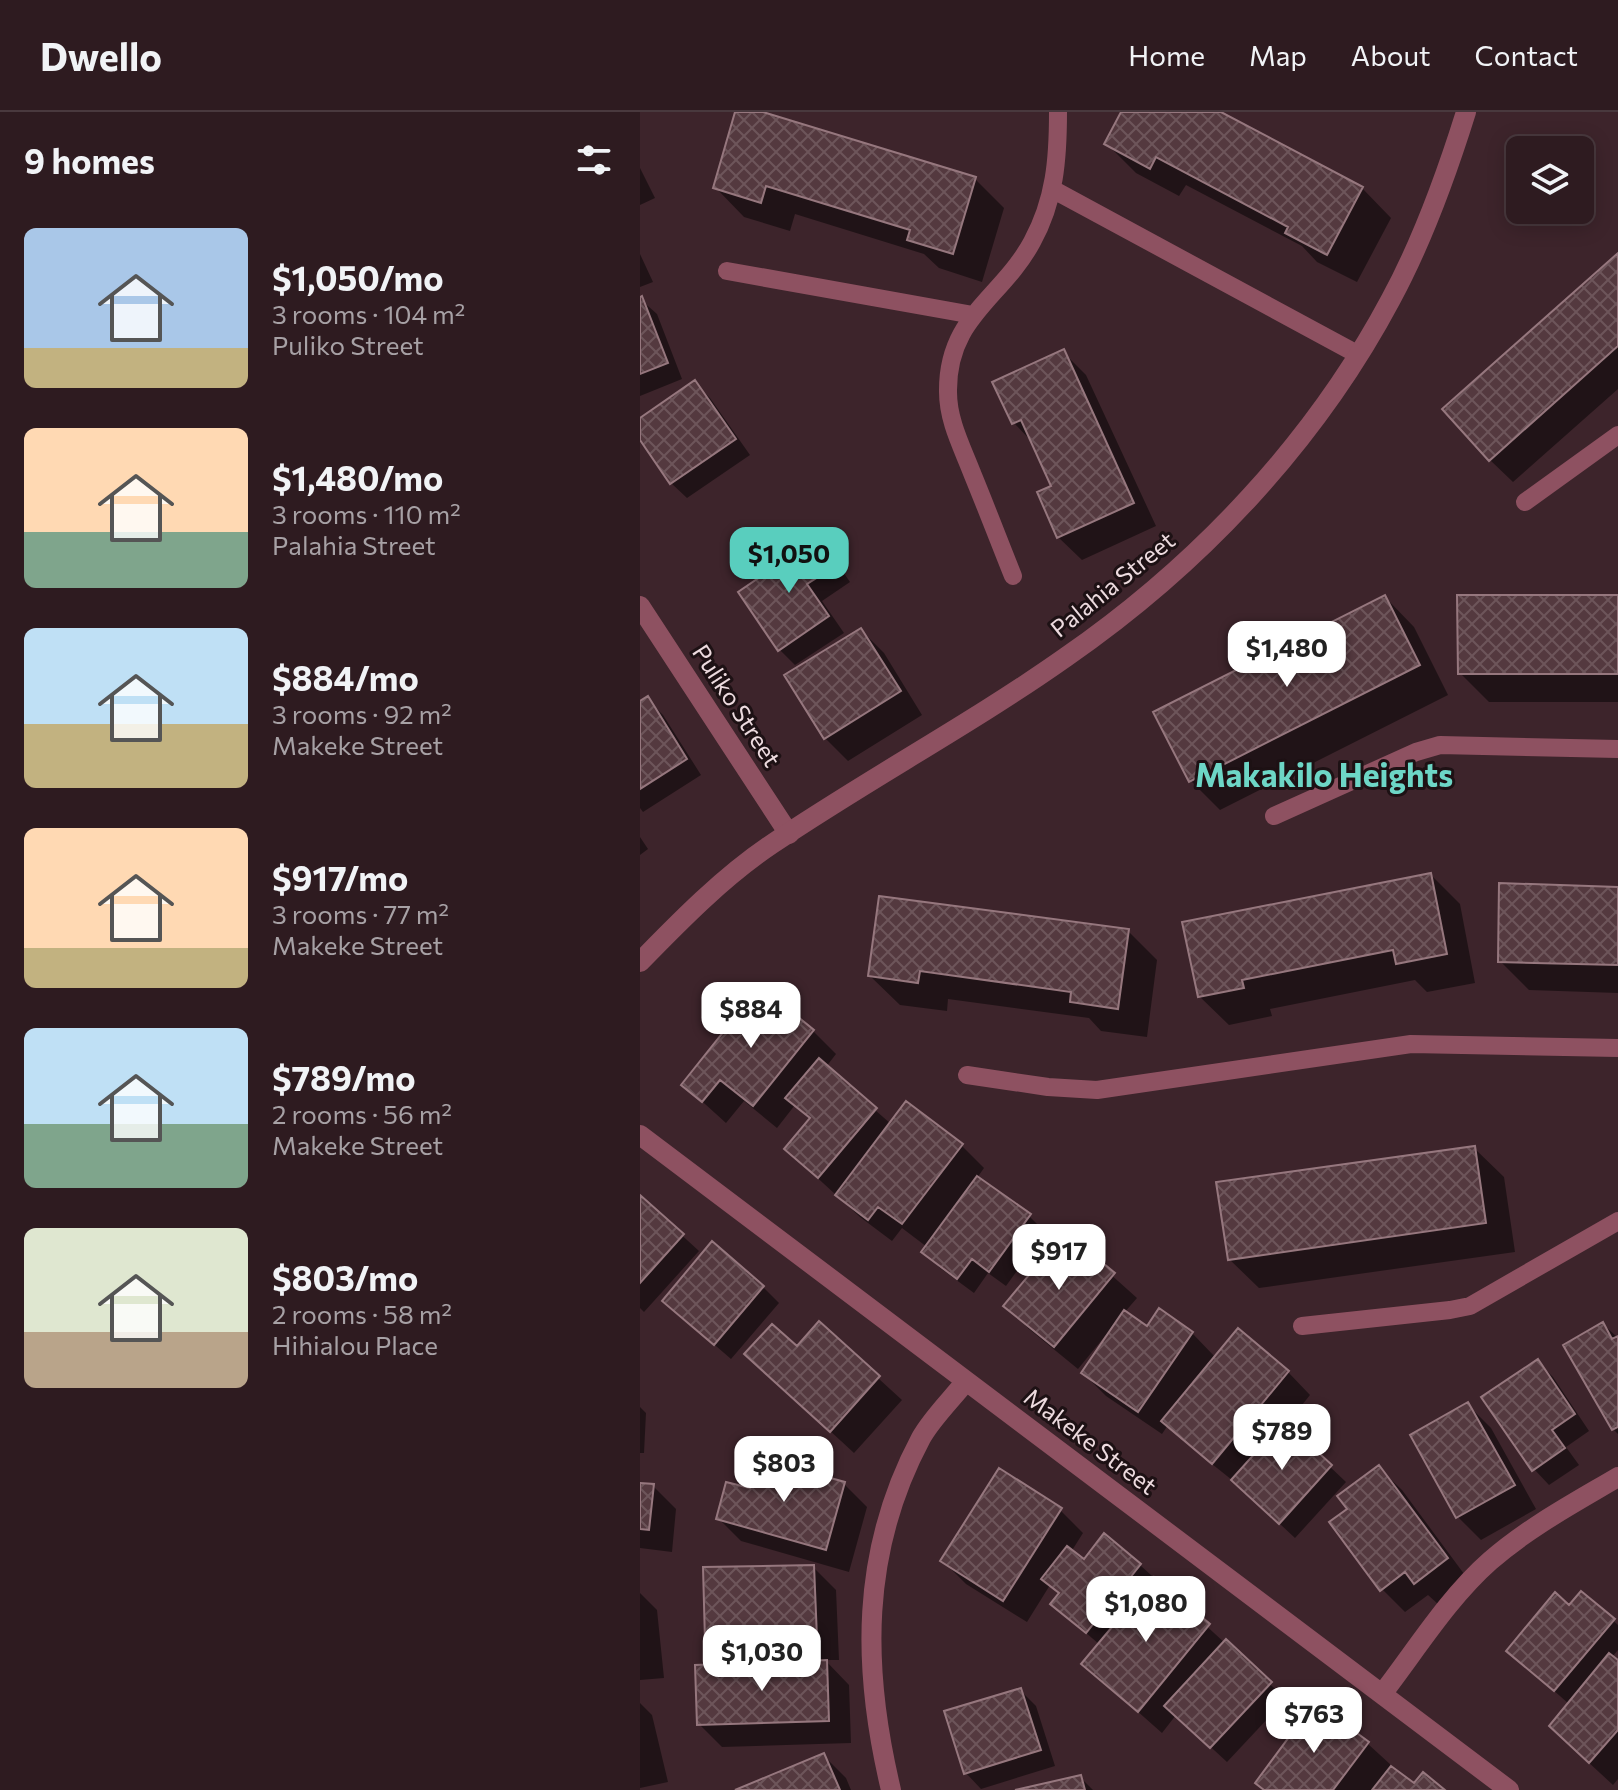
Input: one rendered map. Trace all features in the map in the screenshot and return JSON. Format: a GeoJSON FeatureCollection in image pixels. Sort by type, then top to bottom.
{"type":"FeatureCollection","features":[{"type":"Feature","properties":{"kind":"street","name":"Palahia Street"},"geometry":{"type":"LineString","coordinates":[[640,962],[693,907],[770,845],[1066,657],[1164,583],[1251,498],[1327,403],[1391,299],[1436,202],[1466,112]]}},
{"type":"Feature","properties":{"kind":"street","name":"Puliko Street"},"geometry":{"type":"LineString","coordinates":[[642,613],[789,834]]}},
{"type":"Feature","properties":{"kind":"street","name":"Makeke Street"},"geometry":{"type":"LineString","coordinates":[[640,1135],[1509,1790]]}},
{"type":"Feature","properties":{"kind":"street"},"geometry":{"type":"LineString","coordinates":[[891,1790],[879,1743],[872,1691],[870,1638],[874,1586],[885,1534],[901,1484],[922,1436],[966,1381]]}},
{"type":"Feature","properties":{"kind":"street"},"geometry":{"type":"LineString","coordinates":[[1382,1694],[1462,1590],[1487,1563],[1546,1519],[1618,1477]]}},
{"type":"Feature","properties":{"kind":"lane"},"geometry":{"type":"LineString","coordinates":[[1013,576],[953,425],[949,409],[950,363],[960,334],[1019,263],[1041,223],[1058,156],[1058,112]]}},
{"type":"Feature","properties":{"kind":"lane"},"geometry":{"type":"LineString","coordinates":[[1052,189],[1357,354]]}},
{"type":"Feature","properties":{"kind":"lane"},"geometry":{"type":"LineString","coordinates":[[727,271],[973,315]]}},
{"type":"Feature","properties":{"kind":"lane"},"geometry":{"type":"LineString","coordinates":[[1525,502],[1618,435]]}},
{"type":"Feature","properties":{"kind":"lane"},"geometry":{"type":"LineString","coordinates":[[1274,816],[1416,752],[1440,745],[1618,749]]}},
{"type":"Feature","properties":{"kind":"lane"},"geometry":{"type":"LineString","coordinates":[[967,1075],[1048,1087],[1097,1090],[1411,1044],[1618,1048]]}},
{"type":"Feature","properties":{"kind":"lane"},"geometry":{"type":"LineString","coordinates":[[1302,1326],[1470,1306],[1618,1221]]}},
{"type":"Feature","properties":{"kind":"building"},"geometry":{"type":"Polygon","coordinates":[[[735,112],[763,112],[976,177],[953,254],[907,240],[910,230],[766,186],[761,203],[713,188],[735,112]]]}},
{"type":"Feature","properties":{"kind":"building"},"geometry":{"type":"Polygon","coordinates":[[[1121,112],[1221,112],[1363,187],[1327,255],[1285,233],[1288,227],[1156,157],[1150,169],[1104,144],[1121,112]]]}},
{"type":"Feature","properties":{"kind":"building"},"geometry":{"type":"Polygon","coordinates":[[[1618,253],[1618,346],[1489,461],[1442,409],[1618,253]]]}},
{"type":"Feature","properties":{"kind":"building"},"geometry":{"type":"Polygon","coordinates":[[[640,297],[668,363],[640,374],[640,297]]]}},
{"type":"Feature","properties":{"kind":"building"},"geometry":{"type":"Polygon","coordinates":[[[1064,349],[1134,503],[1057,538],[1037,492],[1051,486],[1021,420],[1012,424],[992,382],[1064,349]]]}},
{"type":"Feature","properties":{"kind":"building"},"geometry":{"type":"Polygon","coordinates":[[[695,380],[736,439],[670,484],[640,440],[640,418],[695,380]]]}},
{"type":"Feature","properties":{"kind":"building"},"geometry":{"type":"Polygon","coordinates":[[[817,538],[836,566],[807,584],[829,616],[778,651],[738,592],[817,538]]]}},
{"type":"Feature","properties":{"kind":"building"},"geometry":{"type":"Polygon","coordinates":[[[1385,595],[1420,665],[1189,782],[1153,712],[1385,595]]]}},
{"type":"Feature","properties":{"kind":"building"},"geometry":{"type":"Polygon","coordinates":[[[1457,595],[1618,595],[1618,674],[1458,674],[1457,595]]]}},
{"type":"Feature","properties":{"kind":"building"},"geometry":{"type":"Polygon","coordinates":[[[861,628],[901,691],[824,739],[784,675],[861,628]]]}},
{"type":"Feature","properties":{"kind":"building"},"geometry":{"type":"Polygon","coordinates":[[[648,696],[687,759],[640,789],[640,701],[648,696]]]}},
{"type":"Feature","properties":{"kind":"building"},"geometry":{"type":"Polygon","coordinates":[[[1431,873],[1447,954],[1396,964],[1393,950],[1242,980],[1244,988],[1198,997],[1182,922],[1431,873]]]}},
{"type":"Feature","properties":{"kind":"building"},"geometry":{"type":"Polygon","coordinates":[[[1499,883],[1618,887],[1618,965],[1498,962],[1499,883]]]}},
{"type":"Feature","properties":{"kind":"building"},"geometry":{"type":"Polygon","coordinates":[[[879,896],[1129,929],[1118,1009],[1070,1002],[1071,992],[920,971],[918,983],[868,976],[879,896]]]}},
{"type":"Feature","properties":{"kind":"building"},"geometry":{"type":"Polygon","coordinates":[[[760,986],[814,1030],[753,1106],[720,1080],[702,1102],[681,1085],[760,986]]]}},
{"type":"Feature","properties":{"kind":"building"},"geometry":{"type":"Polygon","coordinates":[[[819,1058],[877,1108],[818,1178],[784,1149],[810,1118],[785,1098],[819,1058]]]}},
{"type":"Feature","properties":{"kind":"building"},"geometry":{"type":"Polygon","coordinates":[[[906,1101],[963,1144],[902,1224],[878,1207],[868,1220],[835,1195],[906,1101]]]}},
{"type":"Feature","properties":{"kind":"building"},"geometry":{"type":"Polygon","coordinates":[[[1475,1146],[1486,1223],[1228,1260],[1216,1182],[1475,1146]]]}},
{"type":"Feature","properties":{"kind":"building"},"geometry":{"type":"Polygon","coordinates":[[[977,1176],[1031,1214],[989,1272],[972,1259],[957,1279],[921,1252],[977,1176]]]}},
{"type":"Feature","properties":{"kind":"building"},"geometry":{"type":"Polygon","coordinates":[[[640,1195],[684,1234],[640,1283],[640,1195]]]}},
{"type":"Feature","properties":{"kind":"building"},"geometry":{"type":"Polygon","coordinates":[[[712,1241],[764,1286],[714,1345],[662,1301],[712,1241]]]}},
{"type":"Feature","properties":{"kind":"building"},"geometry":{"type":"Polygon","coordinates":[[[1055,1244],[1070,1257],[1080,1244],[1115,1273],[1054,1347],[1003,1306],[1055,1244]]]}},
{"type":"Feature","properties":{"kind":"building"},"geometry":{"type":"Polygon","coordinates":[[[1159,1308],[1193,1332],[1138,1412],[1081,1373],[1124,1310],[1147,1326],[1159,1308]]]}},
{"type":"Feature","properties":{"kind":"building"},"geometry":{"type":"Polygon","coordinates":[[[819,1321],[880,1376],[830,1432],[744,1354],[772,1324],[797,1346],[819,1321]]]}},
{"type":"Feature","properties":{"kind":"building"},"geometry":{"type":"Polygon","coordinates":[[[1603,1322],[1612,1339],[1618,1336],[1618,1427],[1612,1430],[1563,1345],[1603,1322]]]}},
{"type":"Feature","properties":{"kind":"building"},"geometry":{"type":"Polygon","coordinates":[[[1238,1328],[1289,1371],[1212,1464],[1161,1421],[1238,1328]]]}},
{"type":"Feature","properties":{"kind":"building"},"geometry":{"type":"Polygon","coordinates":[[[1538,1359],[1575,1414],[1552,1430],[1565,1448],[1532,1471],[1481,1397],[1538,1359]]]}},
{"type":"Feature","properties":{"kind":"building"},"geometry":{"type":"Polygon","coordinates":[[[1468,1402],[1515,1485],[1456,1518],[1410,1435],[1468,1402]]]}},
{"type":"Feature","properties":{"kind":"building"},"geometry":{"type":"Polygon","coordinates":[[[1284,1421],[1332,1465],[1279,1524],[1231,1480],[1284,1421]]]}},
{"type":"Feature","properties":{"kind":"building"},"geometry":{"type":"Polygon","coordinates":[[[758,1458],[845,1482],[826,1550],[716,1519],[726,1482],[750,1488],[758,1458]]]}},
{"type":"Feature","properties":{"kind":"building"},"geometry":{"type":"Polygon","coordinates":[[[1379,1465],[1448,1558],[1414,1584],[1405,1572],[1380,1591],[1329,1522],[1347,1509],[1337,1496],[1379,1465]]]}},
{"type":"Feature","properties":{"kind":"building"},"geometry":{"type":"Polygon","coordinates":[[[999,1468],[1062,1508],[1003,1601],[940,1561],[999,1468]]]}},
{"type":"Feature","properties":{"kind":"building"},"geometry":{"type":"Polygon","coordinates":[[[640,1483],[654,1484],[649,1530],[640,1529],[640,1483]]]}},
{"type":"Feature","properties":{"kind":"building"},"geometry":{"type":"Polygon","coordinates":[[[1104,1533],[1141,1564],[1086,1633],[1050,1604],[1059,1593],[1041,1579],[1067,1546],[1084,1559],[1104,1533]]]}},
{"type":"Feature","properties":{"kind":"building"},"geometry":{"type":"Polygon","coordinates":[[[814,1565],[817,1638],[705,1641],[703,1567],[814,1565]]]}},
{"type":"Feature","properties":{"kind":"building"},"geometry":{"type":"Polygon","coordinates":[[[1154,1577],[1210,1624],[1138,1712],[1081,1664],[1154,1577]]]}},
{"type":"Feature","properties":{"kind":"building"},"geometry":{"type":"Polygon","coordinates":[[[1581,1591],[1615,1619],[1554,1691],[1506,1651],[1555,1592],[1569,1605],[1581,1591]]]}},
{"type":"Feature","properties":{"kind":"building"},"geometry":{"type":"Polygon","coordinates":[[[1226,1639],[1272,1682],[1210,1748],[1164,1706],[1226,1639]]]}},
{"type":"Feature","properties":{"kind":"building"},"geometry":{"type":"Polygon","coordinates":[[[1609,1653],[1618,1660],[1618,1730],[1589,1763],[1549,1726],[1609,1653]]]}},
{"type":"Feature","properties":{"kind":"building"},"geometry":{"type":"Polygon","coordinates":[[[827,1660],[829,1721],[697,1725],[695,1665],[827,1660]]]}},
{"type":"Feature","properties":{"kind":"building"},"geometry":{"type":"Polygon","coordinates":[[[1021,1688],[1041,1750],[964,1774],[944,1711],[1021,1688]]]}},
{"type":"Feature","properties":{"kind":"building"},"geometry":{"type":"Polygon","coordinates":[[[1315,1702],[1369,1742],[1333,1790],[1264,1790],[1255,1783],[1315,1702]]]}},
{"type":"Feature","properties":{"kind":"building"},"geometry":{"type":"Polygon","coordinates":[[[824,1753],[840,1790],[735,1790],[824,1753]]]}},
{"type":"Feature","properties":{"kind":"building"},"geometry":{"type":"Polygon","coordinates":[[[1391,1766],[1414,1783],[1423,1772],[1445,1790],[1372,1790],[1391,1766]]]}},
{"type":"Feature","properties":{"kind":"building"},"geometry":{"type":"Polygon","coordinates":[[[1081,1775],[1085,1790],[1015,1790],[1081,1775]]]}},
{"type":"Feature","properties":{"kind":"district","name":"Makakilo Heights"},"geometry":{"type":"Point","coordinates":[1324,776]}}]}
